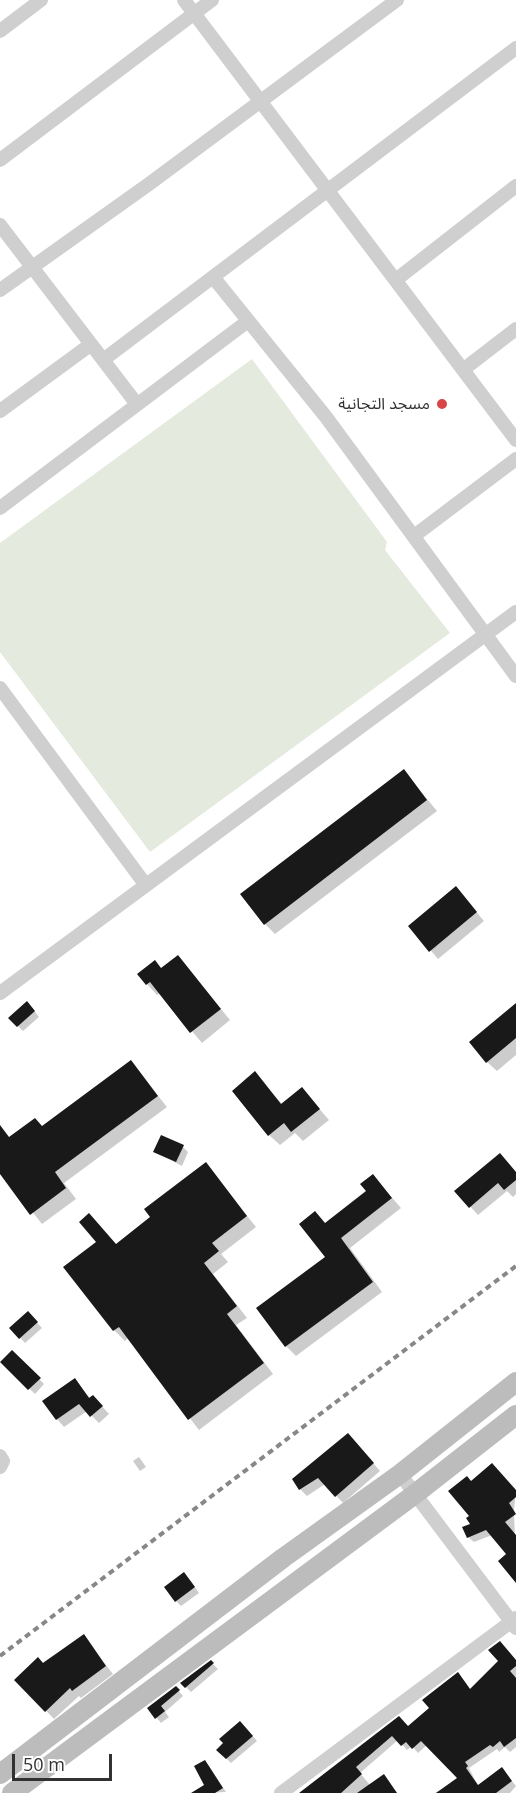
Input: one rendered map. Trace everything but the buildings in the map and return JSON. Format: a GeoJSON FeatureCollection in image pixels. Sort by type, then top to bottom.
{"type":"FeatureCollection","features":[{"type":"Feature","properties":{"kind":"main road"},"geometry":{"type":"LineString","coordinates":[[0,1774],[265,1572],[400,1474],[516,1382]]}},
{"type":"Feature","properties":{"kind":"main road"},"geometry":{"type":"LineString","coordinates":[[12,1793],[415,1494],[516,1415]]}},
{"type":"Feature","properties":{"kind":"street"},"geometry":{"type":"LineString","coordinates":[[0,31],[41,0]]}},
{"type":"Feature","properties":{"kind":"street"},"geometry":{"type":"LineString","coordinates":[[184,0],[397,279],[516,440]]}},
{"type":"Feature","properties":{"kind":"street"},"geometry":{"type":"LineString","coordinates":[[0,160],[212,0]]}},
{"type":"Feature","properties":{"kind":"street"},"geometry":{"type":"LineString","coordinates":[[0,290],[261,103],[398,0]]}},
{"type":"Feature","properties":{"kind":"street"},"geometry":{"type":"LineString","coordinates":[[103,360],[516,48]]}},
{"type":"Feature","properties":{"kind":"street"},"geometry":{"type":"LineString","coordinates":[[397,279],[516,186]]}},
{"type":"Feature","properties":{"kind":"street"},"geometry":{"type":"LineString","coordinates":[[0,225],[136,403]]}},
{"type":"Feature","properties":{"kind":"street"},"geometry":{"type":"LineString","coordinates":[[213,278],[327,417],[487,633],[516,676]]}},
{"type":"Feature","properties":{"kind":"street"},"geometry":{"type":"LineString","coordinates":[[0,508],[136,403],[248,321]]}},
{"type":"Feature","properties":{"kind":"street"},"geometry":{"type":"LineString","coordinates":[[464,369],[516,329]]}},
{"type":"Feature","properties":{"kind":"street"},"geometry":{"type":"LineString","coordinates":[[0,411],[90,345]]}},
{"type":"Feature","properties":{"kind":"street"},"geometry":{"type":"LineString","coordinates":[[414,536],[516,459]]}},
{"type":"Feature","properties":{"kind":"street"},"geometry":{"type":"LineString","coordinates":[[0,993],[516,612]]}},
{"type":"Feature","properties":{"kind":"street"},"geometry":{"type":"LineString","coordinates":[[0,688],[146,884]]}},
{"type":"Feature","properties":{"kind":"street"},"geometry":{"type":"LineString","coordinates":[[0,1456],[3,1461],[0,1467]]}},
{"type":"Feature","properties":{"kind":"street"},"geometry":{"type":"LineString","coordinates":[[285,1792],[514,1623],[400,1474]]}},
{"type":"Feature","properties":{"kind":"shaded area"},"geometry":{"type":"Polygon","coordinates":[[[252,359],[387,542],[385,550],[450,633],[150,852],[0,652],[0,543],[252,359]]]}},
{"type":"Feature","properties":{"kind":"railway"},"geometry":{"type":"LineString","coordinates":[[0,1656],[516,1266]]}},
{"type":"Feature","properties":{"kind":"place","name":"مسجد التجانية"},"geometry":{"type":"Point","coordinates":[442,404]}}]}
